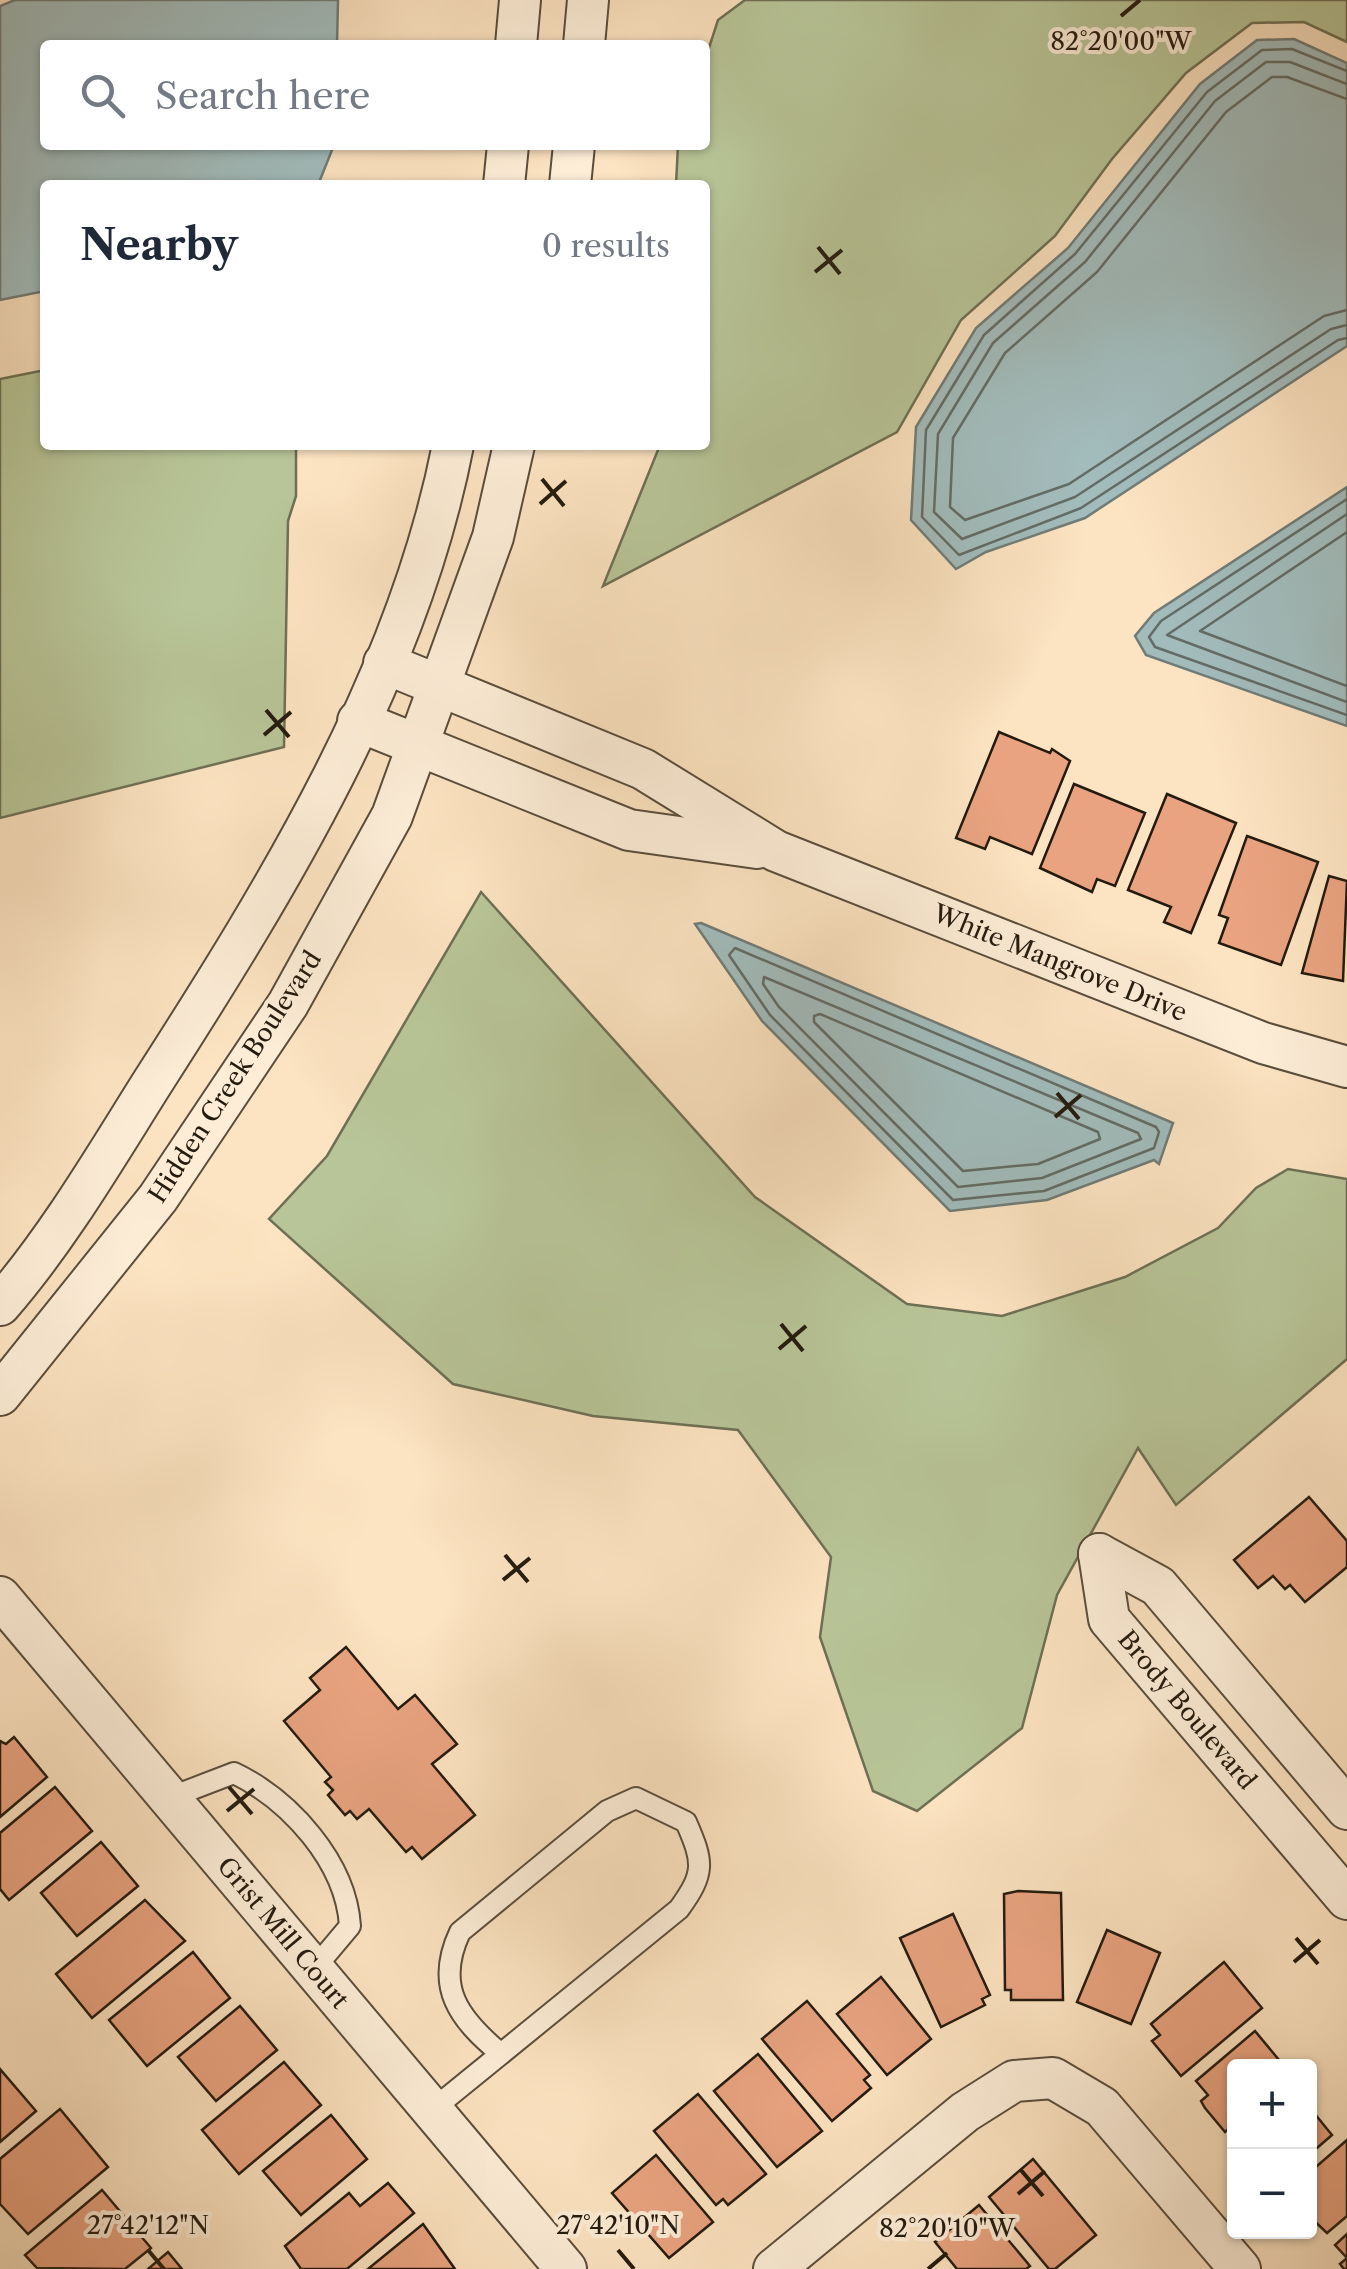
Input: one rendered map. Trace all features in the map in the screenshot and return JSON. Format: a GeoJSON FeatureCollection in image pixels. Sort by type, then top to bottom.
{"type":"FeatureCollection","features":[{"type":"Feature","properties":{"kind":"street"},"geometry":{"type":"LineString","coordinates":[[516,40],[520,0]]}},
{"type":"Feature","properties":{"kind":"street"},"geometry":{"type":"LineString","coordinates":[[584,40],[588,0]]}},
{"type":"Feature","properties":{"kind":"street"},"geometry":{"type":"LineString","coordinates":[[504,180],[508,150]]}},
{"type":"Feature","properties":{"kind":"street"},"geometry":{"type":"LineString","coordinates":[[570,180],[574,150]]}},
{"type":"Feature","properties":{"kind":"street"},"geometry":{"type":"LineString","coordinates":[[0,1306],[89,1182],[297,848],[384,663],[442,502],[452,450]]}},
{"type":"Feature","properties":{"kind":"street","name":"Hidden Creek Boulevard"},"geometry":{"type":"LineString","coordinates":[[0,1395],[158,1198],[288,1004],[392,816],[442,687],[493,537],[513,450]]}},
{"type":"Feature","properties":{"kind":"street","name":"White Mangrove Drive"},"geometry":{"type":"LineString","coordinates":[[384,663],[642,769],[776,851],[1263,1042],[1347,1067]]}},
{"type":"Feature","properties":{"kind":"street","name":"White Mangrove Drive"},"geometry":{"type":"LineString","coordinates":[[358,721],[629,830],[776,851]]}},
{"type":"Feature","properties":{"kind":"street","name":"Brody Boulevard"},"geometry":{"type":"LineString","coordinates":[[1347,1809],[1158,1586],[1098,1554],[1109,1618],[1347,1898]]}},
{"type":"Feature","properties":{"kind":"street","name":"Grist Mill Court"},"geometry":{"type":"LineString","coordinates":[[0,1597],[566,2269]]}},
{"type":"Feature","properties":{"kind":"street"},"geometry":{"type":"LineString","coordinates":[[774,2269],[965,2112],[1014,2081],[1053,2078],[1102,2107],[1240,2269]]}},
{"type":"Feature","properties":{"kind":"lane"},"geometry":{"type":"LineString","coordinates":[[169,1798],[234,1773],[266,1789],[294,1818],[336,1872],[348,1897],[350,1926],[313,1970]]}},
{"type":"Feature","properties":{"kind":"lane"},"geometry":{"type":"LineString","coordinates":[[432,2110],[679,1910],[698,1883],[701,1856],[686,1822],[636,1798],[607,1811],[460,1932],[448,1956],[450,1992],[466,2025],[501,2054]]}},
{"type":"Feature","properties":{"kind":"green space"},"geometry":{"type":"Polygon","coordinates":[[[745,0],[1347,0],[1347,42],[1304,22],[1252,23],[1186,73],[1112,159],[1055,236],[961,320],[897,432],[603,586],[658,450],[710,450],[710,180],[676,180],[678,150],[710,150],[710,45],[718,20],[745,0]]]}},
{"type":"Feature","properties":{"kind":"green space"},"geometry":{"type":"Polygon","coordinates":[[[40,371],[40,450],[296,450],[296,496],[288,521],[284,747],[0,818],[0,379],[40,371]]]}},
{"type":"Feature","properties":{"kind":"green space"},"geometry":{"type":"Polygon","coordinates":[[[481,892],[755,1197],[907,1304],[1002,1316],[1125,1277],[1218,1228],[1256,1188],[1288,1169],[1347,1179],[1347,1359],[1176,1505],[1138,1448],[1057,1595],[1022,1728],[917,1811],[873,1791],[820,1637],[831,1557],[738,1430],[593,1416],[453,1384],[269,1219],[327,1156],[481,892]]]}},
{"type":"Feature","properties":{"kind":"water"},"geometry":{"type":"Polygon","coordinates":[[[15,0],[338,0],[337,40],[40,40],[40,150],[332,150],[320,180],[40,180],[40,292],[0,300],[0,6],[15,0]]]}},
{"type":"Feature","properties":{"kind":"water"},"geometry":{"type":"Polygon","coordinates":[[[1294,39],[1347,63],[1347,346],[1085,518],[986,552],[956,569],[911,520],[916,427],[976,328],[1068,248],[1200,84],[1257,40],[1294,39]]]}},
{"type":"Feature","properties":{"kind":"water"},"geometry":{"type":"Polygon","coordinates":[[[1347,487],[1347,726],[1146,655],[1135,636],[1154,613],[1347,487]]]}},
{"type":"Feature","properties":{"kind":"water"},"geometry":{"type":"Polygon","coordinates":[[[701,923],[1173,1123],[1159,1164],[1154,1160],[1047,1200],[950,1211],[762,1021],[695,924],[701,923]]]}},
{"type":"Feature","properties":{"kind":"building"},"geometry":{"type":"Polygon","coordinates":[[[999,732],[1050,753],[1052,749],[1070,761],[1032,854],[990,837],[985,849],[956,838],[999,732]]]}},
{"type":"Feature","properties":{"kind":"building"},"geometry":{"type":"Polygon","coordinates":[[[1074,784],[1145,813],[1115,886],[1097,879],[1092,892],[1040,868],[1074,784]]]}},
{"type":"Feature","properties":{"kind":"building"},"geometry":{"type":"Polygon","coordinates":[[[1167,794],[1236,823],[1191,933],[1164,922],[1171,907],[1128,890],[1167,794]]]}},
{"type":"Feature","properties":{"kind":"building"},"geometry":{"type":"Polygon","coordinates":[[[1247,836],[1318,862],[1281,965],[1219,943],[1228,918],[1219,915],[1247,836]]]}},
{"type":"Feature","properties":{"kind":"building"},"geometry":{"type":"Polygon","coordinates":[[[1329,876],[1347,881],[1343,981],[1302,973],[1329,876]]]}},
{"type":"Feature","properties":{"kind":"building"},"geometry":{"type":"Polygon","coordinates":[[[1309,1497],[1347,1541],[1347,1567],[1305,1602],[1290,1585],[1285,1589],[1273,1576],[1258,1588],[1234,1560],[1309,1497]]]}},
{"type":"Feature","properties":{"kind":"building"},"geometry":{"type":"Polygon","coordinates":[[[346,1647],[398,1709],[415,1695],[457,1744],[432,1764],[475,1815],[422,1859],[412,1847],[406,1852],[369,1809],[357,1819],[350,1811],[345,1815],[328,1795],[333,1790],[325,1782],[331,1777],[284,1721],[320,1690],[310,1678],[346,1647]]]}},
{"type":"Feature","properties":{"kind":"building"},"geometry":{"type":"Polygon","coordinates":[[[14,1737],[47,1777],[0,1817],[0,1741],[6,1744],[14,1737]]]}},
{"type":"Feature","properties":{"kind":"building"},"geometry":{"type":"Polygon","coordinates":[[[55,1787],[92,1831],[9,1900],[0,1889],[0,1833],[55,1787]]]}},
{"type":"Feature","properties":{"kind":"building"},"geometry":{"type":"Polygon","coordinates":[[[101,1842],[138,1886],[77,1936],[41,1893],[101,1842]]]}},
{"type":"Feature","properties":{"kind":"building"},"geometry":{"type":"Polygon","coordinates":[[[1061,1893],[1063,2000],[1011,2000],[1011,1990],[1005,1990],[1004,1894],[1061,1893]]]}},
{"type":"Feature","properties":{"kind":"building"},"geometry":{"type":"Polygon","coordinates":[[[145,1900],[185,1941],[92,2018],[56,1974],[145,1900]]]}},
{"type":"Feature","properties":{"kind":"building"},"geometry":{"type":"Polygon","coordinates":[[[953,1914],[990,1995],[982,1999],[985,2005],[941,2027],[900,1938],[953,1914]]]}},
{"type":"Feature","properties":{"kind":"building"},"geometry":{"type":"Polygon","coordinates":[[[1107,1930],[1160,1953],[1131,2024],[1077,2002],[1107,1930]]]}},
{"type":"Feature","properties":{"kind":"building"},"geometry":{"type":"Polygon","coordinates":[[[193,1952],[230,1998],[147,2066],[109,2020],[193,1952]]]}},
{"type":"Feature","properties":{"kind":"building"},"geometry":{"type":"Polygon","coordinates":[[[1224,1962],[1262,2008],[1181,2076],[1152,2041],[1160,2035],[1151,2024],[1224,1962]]]}},
{"type":"Feature","properties":{"kind":"building"},"geometry":{"type":"Polygon","coordinates":[[[881,1977],[931,2039],[887,2075],[837,2014],[881,1977]]]}},
{"type":"Feature","properties":{"kind":"building"},"geometry":{"type":"Polygon","coordinates":[[[807,2001],[870,2075],[864,2080],[871,2088],[832,2121],[762,2039],[807,2001]]]}},
{"type":"Feature","properties":{"kind":"building"},"geometry":{"type":"Polygon","coordinates":[[[240,2006],[277,2050],[216,2101],[178,2057],[240,2006]]]}},
{"type":"Feature","properties":{"kind":"building"},"geometry":{"type":"Polygon","coordinates":[[[1255,2031],[1278,2059],[1227,2059],[1225,2132],[1201,2101],[1208,2095],[1196,2081],[1255,2031]]]}},
{"type":"Feature","properties":{"kind":"building"},"geometry":{"type":"Polygon","coordinates":[[[758,2054],[822,2131],[777,2167],[714,2091],[758,2054]]]}},
{"type":"Feature","properties":{"kind":"building"},"geometry":{"type":"Polygon","coordinates":[[[284,2062],[321,2105],[239,2174],[202,2130],[284,2062]]]}},
{"type":"Feature","properties":{"kind":"building"},"geometry":{"type":"Polygon","coordinates":[[[0,2069],[36,2111],[0,2142],[0,2069]]]}},
{"type":"Feature","properties":{"kind":"building"},"geometry":{"type":"Polygon","coordinates":[[[698,2094],[766,2174],[728,2205],[723,2199],[716,2205],[654,2131],[698,2094]]]}},
{"type":"Feature","properties":{"kind":"building"},"geometry":{"type":"Polygon","coordinates":[[[60,2109],[108,2167],[28,2234],[0,2204],[0,2159],[60,2109]]]}},
{"type":"Feature","properties":{"kind":"building"},"geometry":{"type":"Polygon","coordinates":[[[331,2115],[367,2159],[301,2215],[263,2171],[331,2115]]]}},
{"type":"Feature","properties":{"kind":"building"},"geometry":{"type":"Polygon","coordinates":[[[1317,2117],[1332,2135],[1317,2148],[1317,2117]]]}},
{"type":"Feature","properties":{"kind":"building"},"geometry":{"type":"Polygon","coordinates":[[[1347,2140],[1347,2216],[1327,2233],[1317,2224],[1317,2166],[1347,2140]]]}},
{"type":"Feature","properties":{"kind":"building"},"geometry":{"type":"Polygon","coordinates":[[[656,2155],[713,2222],[669,2258],[612,2193],[656,2155]]]}},
{"type":"Feature","properties":{"kind":"building"},"geometry":{"type":"Polygon","coordinates":[[[1033,2159],[1096,2235],[1055,2269],[1049,2269],[989,2197],[1033,2159]]]}},
{"type":"Feature","properties":{"kind":"building"},"geometry":{"type":"Polygon","coordinates":[[[388,2183],[414,2213],[347,2269],[301,2269],[285,2246],[349,2193],[360,2206],[388,2183]]]}},
{"type":"Feature","properties":{"kind":"building"},"geometry":{"type":"Polygon","coordinates":[[[102,2190],[151,2248],[125,2269],[37,2268],[25,2255],[102,2190]]]}},
{"type":"Feature","properties":{"kind":"building"},"geometry":{"type":"Polygon","coordinates":[[[979,2205],[1030,2266],[957,2269],[935,2242],[979,2205]]]}},
{"type":"Feature","properties":{"kind":"building"},"geometry":{"type":"Polygon","coordinates":[[[423,2224],[455,2269],[368,2269],[423,2224]]]}},
{"type":"Feature","properties":{"kind":"building"},"geometry":{"type":"Polygon","coordinates":[[[1347,2234],[1347,2258],[1335,2245],[1347,2234]]]}},
{"type":"Feature","properties":{"kind":"building"},"geometry":{"type":"Polygon","coordinates":[[[168,2252],[182,2269],[148,2269],[168,2252]]]}}]}
